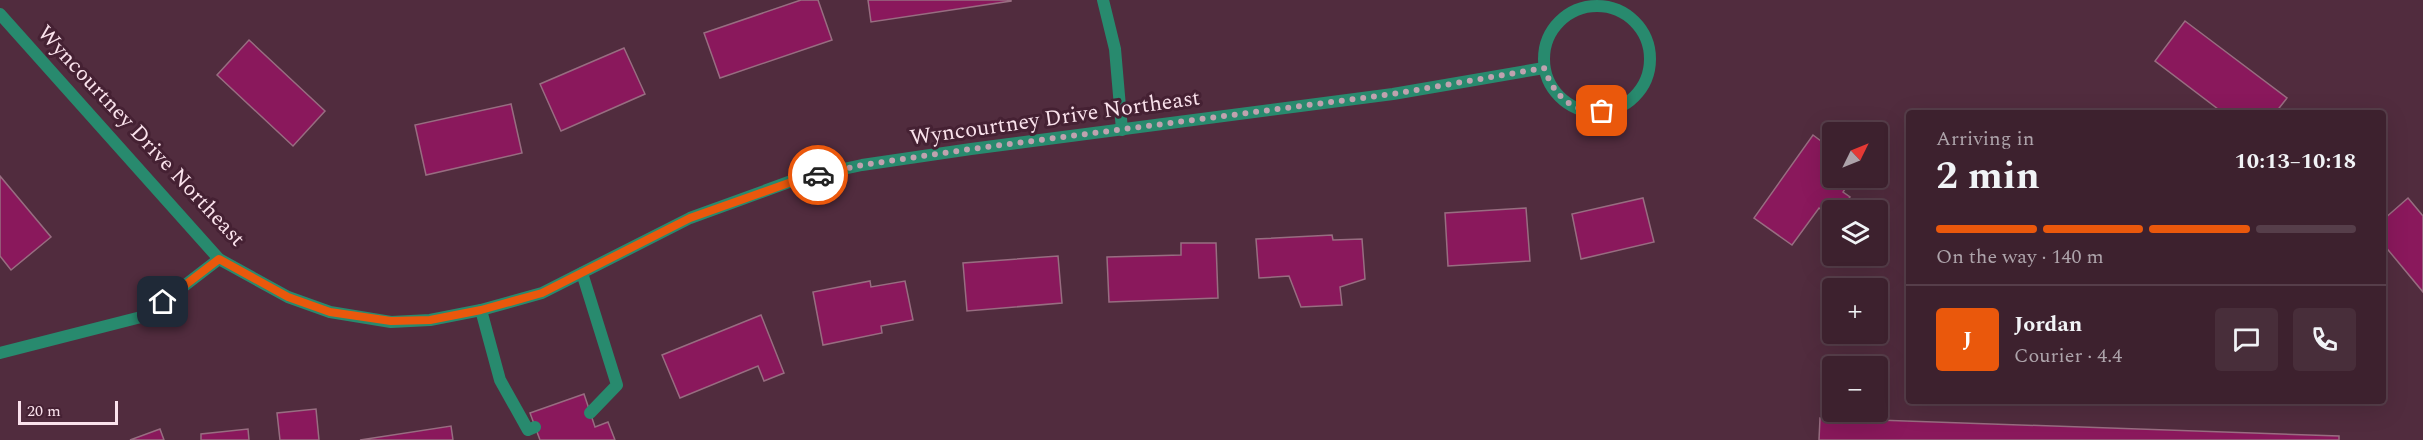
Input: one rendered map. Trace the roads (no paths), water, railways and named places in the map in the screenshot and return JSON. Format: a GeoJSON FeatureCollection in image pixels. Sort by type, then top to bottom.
{"type":"FeatureCollection","features":[{"type":"Feature","properties":{"kind":"street"},"geometry":{"type":"LineString","coordinates":[[1103,0],[1115,49],[1122,129]]}},
{"type":"Feature","properties":{"kind":"street"},"geometry":{"type":"LineString","coordinates":[[1599,5],[1626,13],[1640,26],[1651,57],[1648,75],[1632,100],[1615,110],[1589,112],[1571,106],[1551,86],[1544,68],[1547,38],[1556,24],[1570,12],[1599,5]]}},
{"type":"Feature","properties":{"kind":"street","name":"Wyncourtney Drive Northeast"},"geometry":{"type":"LineString","coordinates":[[0,14],[219,259],[288,297],[330,312],[391,321],[430,320],[481,310],[542,293],[690,218],[797,180],[862,165],[1393,94],[1544,68]]}},
{"type":"Feature","properties":{"kind":"street"},"geometry":{"type":"LineString","coordinates":[[0,353],[145,316],[219,259]]}},
{"type":"Feature","properties":{"kind":"street"},"geometry":{"type":"LineString","coordinates":[[582,273],[617,385],[590,413]]}},
{"type":"Feature","properties":{"kind":"street"},"geometry":{"type":"LineString","coordinates":[[481,310],[500,381],[528,430],[535,427]]}}]}
